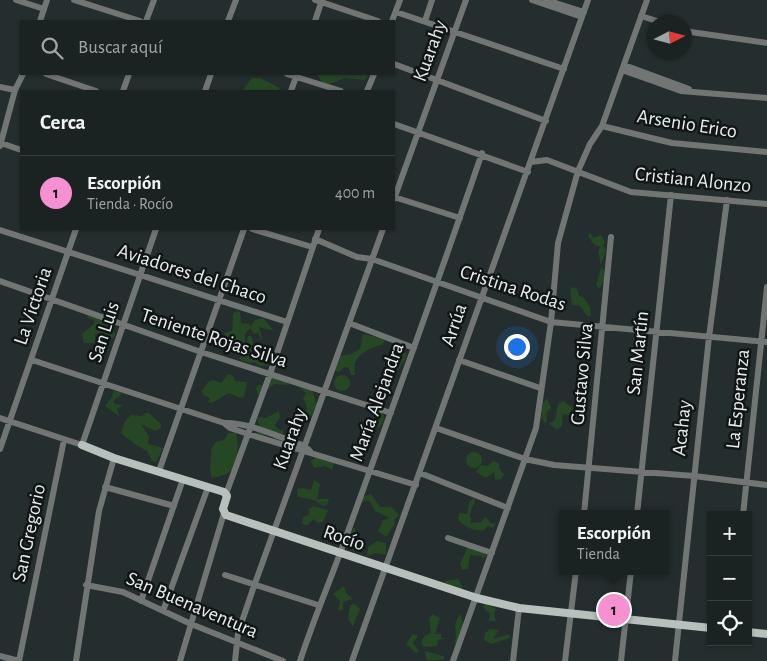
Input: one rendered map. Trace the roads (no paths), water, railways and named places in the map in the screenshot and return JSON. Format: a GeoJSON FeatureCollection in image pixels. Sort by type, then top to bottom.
{"type":"FeatureCollection","features":[{"type":"Feature","properties":{"kind":"main road"},"geometry":{"type":"LineString","coordinates":[[82,445],[114,458],[226,494],[224,513]]}},
{"type":"Feature","properties":{"kind":"main road","name":"Rocío"},"geometry":{"type":"LineString","coordinates":[[224,513],[340,554],[478,598],[519,608],[707,628]]}},
{"type":"Feature","properties":{"kind":"main road"},"geometry":{"type":"LineString","coordinates":[[752,632],[767,634]]}},
{"type":"Feature","properties":{"kind":"street"},"geometry":{"type":"LineString","coordinates":[[16,0],[44,9]]}},
{"type":"Feature","properties":{"kind":"street"},"geometry":{"type":"LineString","coordinates":[[40,20],[47,0]]}},
{"type":"Feature","properties":{"kind":"street"},"geometry":{"type":"LineString","coordinates":[[74,0],[137,20]]}},
{"type":"Feature","properties":{"kind":"street"},"geometry":{"type":"LineString","coordinates":[[146,20],[154,0]]}},
{"type":"Feature","properties":{"kind":"street"},"geometry":{"type":"LineString","coordinates":[[228,20],[236,0]]}},
{"type":"Feature","properties":{"kind":"street"},"geometry":{"type":"LineString","coordinates":[[392,20],[400,0]]}},
{"type":"Feature","properties":{"kind":"street"},"geometry":{"type":"LineString","coordinates":[[425,21],[432,0]]}},
{"type":"Feature","properties":{"kind":"street","name":"Kuarahy"},"geometry":{"type":"LineString","coordinates":[[395,195],[466,0]]}},
{"type":"Feature","properties":{"kind":"street"},"geometry":{"type":"LineString","coordinates":[[532,0],[583,15]]}},
{"type":"Feature","properties":{"kind":"street"},"geometry":{"type":"LineString","coordinates":[[546,0],[583,15]]}},
{"type":"Feature","properties":{"kind":"street","name":"Arrúa"},"geometry":{"type":"LineString","coordinates":[[352,661],[387,569],[459,360],[528,172],[588,0]]}},
{"type":"Feature","properties":{"kind":"street"},"geometry":{"type":"LineString","coordinates":[[453,661],[478,598],[536,428],[540,388],[551,322],[558,243],[578,170],[590,144],[602,126],[646,0]]}},
{"type":"Feature","properties":{"kind":"street"},"geometry":{"type":"LineString","coordinates":[[315,20],[320,1],[375,20]]}},
{"type":"Feature","properties":{"kind":"street"},"geometry":{"type":"LineString","coordinates":[[396,12],[564,69]]}},
{"type":"Feature","properties":{"kind":"street"},"geometry":{"type":"LineString","coordinates":[[641,16],[647,18]]}},
{"type":"Feature","properties":{"kind":"street"},"geometry":{"type":"LineString","coordinates":[[692,32],[767,43]]}},
{"type":"Feature","properties":{"kind":"street"},"geometry":{"type":"LineString","coordinates":[[395,64],[546,121]]}},
{"type":"Feature","properties":{"kind":"street"},"geometry":{"type":"LineString","coordinates":[[623,68],[690,90],[767,98]]}},
{"type":"Feature","properties":{"kind":"street"},"geometry":{"type":"LineString","coordinates":[[20,150],[0,145],[15,90],[22,75]]}},
{"type":"Feature","properties":{"kind":"street"},"geometry":{"type":"LineString","coordinates":[[49,75],[93,90]]}},
{"type":"Feature","properties":{"kind":"street"},"geometry":{"type":"LineString","coordinates":[[123,90],[129,75]]}},
{"type":"Feature","properties":{"kind":"street"},"geometry":{"type":"LineString","coordinates":[[205,90],[210,75]]}},
{"type":"Feature","properties":{"kind":"street"},"geometry":{"type":"LineString","coordinates":[[291,90],[297,75],[338,90]]}},
{"type":"Feature","properties":{"kind":"street"},"geometry":{"type":"LineString","coordinates":[[368,90],[374,75]]}},
{"type":"Feature","properties":{"kind":"street"},"geometry":{"type":"LineString","coordinates":[[0,87],[15,90]]}},
{"type":"Feature","properties":{"kind":"street"},"geometry":{"type":"LineString","coordinates":[[395,124],[528,172]]}},
{"type":"Feature","properties":{"kind":"street","name":"Arsenio Erico"},"geometry":{"type":"LineString","coordinates":[[602,126],[672,143],[767,152]]}},
{"type":"Feature","properties":{"kind":"street","name":"María Alejandra"},"geometry":{"type":"LineString","coordinates":[[300,661],[318,605],[340,554],[391,414],[482,154]]}},
{"type":"Feature","properties":{"kind":"street","name":"Cristian Alonzo"},"geometry":{"type":"LineString","coordinates":[[531,162],[547,160],[578,170],[604,183],[631,192],[767,204]]}},
{"type":"Feature","properties":{"kind":"street","name":"San Martín"},"geometry":{"type":"LineString","coordinates":[[637,510],[671,195]]}},
{"type":"Feature","properties":{"kind":"street"},"geometry":{"type":"LineString","coordinates":[[395,198],[460,218]]}},
{"type":"Feature","properties":{"kind":"street","name":"Acahay"},"geometry":{"type":"LineString","coordinates":[[675,661],[709,337],[726,200]]}},
{"type":"Feature","properties":{"kind":"street","name":"Aviadores del Chaco"},"geometry":{"type":"LineString","coordinates":[[0,230],[287,322]]}},
{"type":"Feature","properties":{"kind":"street","name":"La Victoria"},"geometry":{"type":"LineString","coordinates":[[0,449],[76,230]]}},
{"type":"Feature","properties":{"kind":"street","name":"San Luis"},"geometry":{"type":"LineString","coordinates":[[82,445],[156,230]]}},
{"type":"Feature","properties":{"kind":"street"},"geometry":{"type":"LineString","coordinates":[[158,471],[244,230]]}},
{"type":"Feature","properties":{"kind":"street"},"geometry":{"type":"LineString","coordinates":[[255,230],[312,247]]}},
{"type":"Feature","properties":{"kind":"street"},"geometry":{"type":"LineString","coordinates":[[226,494],[270,374],[319,230]]}},
{"type":"Feature","properties":{"kind":"street","name":"Kuarahy"},"geometry":{"type":"LineString","coordinates":[[235,661],[238,632],[274,530],[306,450],[324,392],[383,230]]}},
{"type":"Feature","properties":{"kind":"street","name":"Gustavo Silva"},"geometry":{"type":"LineString","coordinates":[[585,510],[611,237]]}},
{"type":"Feature","properties":{"kind":"street","name":"Cristina Rodas"},"geometry":{"type":"LineString","coordinates":[[315,240],[351,255],[372,259],[438,281],[551,322],[764,342]]}},
{"type":"Feature","properties":{"kind":"street","name":"Teniente Rojas Silva"},"geometry":{"type":"LineString","coordinates":[[0,281],[201,352],[391,414]]}},
{"type":"Feature","properties":{"kind":"street","name":"La Esperanza"},"geometry":{"type":"LineString","coordinates":[[743,511],[764,342],[767,286]]}},
{"type":"Feature","properties":{"kind":"street"},"geometry":{"type":"LineString","coordinates":[[349,322],[414,348]]}},
{"type":"Feature","properties":{"kind":"street"},"geometry":{"type":"LineString","coordinates":[[32,360],[224,423],[232,423],[249,431],[416,485]]}},
{"type":"Feature","properties":{"kind":"street"},"geometry":{"type":"LineString","coordinates":[[459,360],[540,388]]}},
{"type":"Feature","properties":{"kind":"street"},"geometry":{"type":"LineString","coordinates":[[0,418],[82,445]]}},
{"type":"Feature","properties":{"kind":"street"},"geometry":{"type":"LineString","coordinates":[[436,428],[525,459],[590,468],[694,476],[767,485]]}},
{"type":"Feature","properties":{"kind":"street","name":"San Gregorio"},"geometry":{"type":"LineString","coordinates":[[19,661],[64,440]]}},
{"type":"Feature","properties":{"kind":"street"},"geometry":{"type":"LineString","coordinates":[[76,661],[86,584],[105,487],[114,458]]}},
{"type":"Feature","properties":{"kind":"street"},"geometry":{"type":"LineString","coordinates":[[420,473],[508,508]]}},
{"type":"Feature","properties":{"kind":"street"},"geometry":{"type":"LineString","coordinates":[[141,601],[183,479]]}},
{"type":"Feature","properties":{"kind":"street"},"geometry":{"type":"LineString","coordinates":[[105,487],[174,506]]}},
{"type":"Feature","properties":{"kind":"street"},"geometry":{"type":"LineString","coordinates":[[162,611],[208,487]]}},
{"type":"Feature","properties":{"kind":"street"},"geometry":{"type":"LineString","coordinates":[[180,661],[224,513]]}},
{"type":"Feature","properties":{"kind":"street"},"geometry":{"type":"LineString","coordinates":[[448,538],[492,553]]}},
{"type":"Feature","properties":{"kind":"street"},"geometry":{"type":"LineString","coordinates":[[565,661],[576,575]]}},
{"type":"Feature","properties":{"kind":"street"},"geometry":{"type":"LineString","coordinates":[[621,661],[630,575]]}},
{"type":"Feature","properties":{"kind":"street"},"geometry":{"type":"LineString","coordinates":[[225,576],[318,605]]}},
{"type":"Feature","properties":{"kind":"street","name":"San Buenaventura"},"geometry":{"type":"LineString","coordinates":[[86,584],[123,592],[190,624],[283,661]]}},
{"type":"Feature","properties":{"kind":"street"},"geometry":{"type":"LineString","coordinates":[[513,661],[519,608]]}},
{"type":"Feature","properties":{"kind":"street"},"geometry":{"type":"LineString","coordinates":[[0,656],[19,661]]}},
{"type":"Feature","properties":{"kind":"place","name":"Escorpión"},"geometry":{"type":"Point","coordinates":[614,610]}}]}
